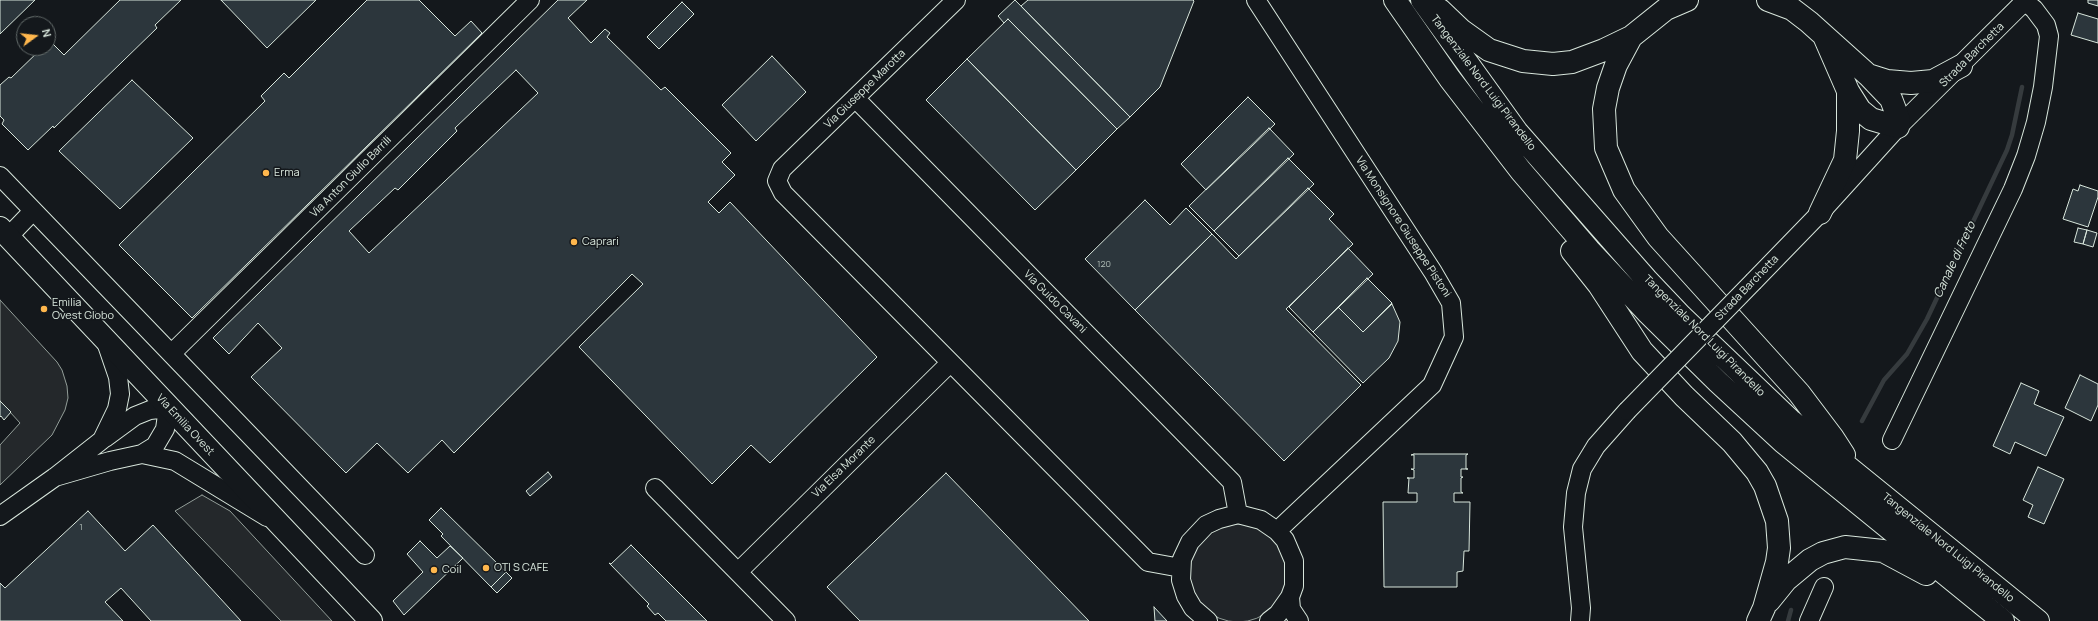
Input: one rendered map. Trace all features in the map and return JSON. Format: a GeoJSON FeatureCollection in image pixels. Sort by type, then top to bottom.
{"type":"FeatureCollection","features":[{"type":"Feature","properties":{"kind":"main road","name":"Tangenziale Nord Luigi Pirandello"},"geometry":{"type":"LineString","coordinates":[[1395,0],[1450,79],[1521,171],[1617,280],[1718,382],[1820,473],[2002,621]]}},
{"type":"Feature","properties":{"kind":"main road","name":"Tangenziale Nord Luigi Pirandello"},"geometry":{"type":"LineString","coordinates":[[1422,0],[1517,132],[1646,280],[1720,354],[1790,420],[2038,621]]}},
{"type":"Feature","properties":{"kind":"main road"},"geometry":{"type":"LineString","coordinates":[[1431,0],[1445,16],[1472,39],[1489,50],[1523,61],[1552,64],[1572,62],[1587,58],[1631,37],[1666,9],[1687,0]]}},
{"type":"Feature","properties":{"kind":"main road"},"geometry":{"type":"LineString","coordinates":[[1768,0],[1792,9],[1824,36],[1868,75],[1891,99],[1899,120],[1898,127],[1871,119],[1860,110],[1848,91],[1824,36]]}},
{"type":"Feature","properties":{"kind":"main road"},"geometry":{"type":"LineString","coordinates":[[1631,37],[1612,76],[1604,109],[1606,148],[1624,190],[1658,237],[1799,393],[1833,438],[1850,469]]}},
{"type":"Feature","properties":{"kind":"main road"},"geometry":{"type":"LineString","coordinates":[[1868,75],[1887,81],[1911,83],[1932,81],[1961,66]]}},
{"type":"Feature","properties":{"kind":"main road"},"geometry":{"type":"LineString","coordinates":[[1820,213],[1845,160],[1848,131],[1848,91]]}},
{"type":"Feature","properties":{"kind":"main road"},"geometry":{"type":"LineString","coordinates":[[1521,171],[1568,247],[1599,285],[1642,351],[1684,396],[1732,442],[1752,466],[1765,486],[1773,504],[1779,536],[1777,562],[1761,615]]}},
{"type":"Feature","properties":{"kind":"main road","name":"Via Emilia Ovest"},"geometry":{"type":"LineString","coordinates":[[4,233],[106,339],[168,408],[371,621]]}},
{"type":"Feature","properties":{"kind":"main road"},"geometry":{"type":"LineString","coordinates":[[1761,615],[1786,580],[1810,560],[1845,547],[1858,547],[1883,551],[1895,556],[2002,621]]}},
{"type":"Feature","properties":{"kind":"street","name":"Via Anton Giulio Barrili"},"geometry":{"type":"LineString","coordinates":[[172,353],[530,0]]}},
{"type":"Feature","properties":{"kind":"street","name":"Via Giuseppe Marotta"},"geometry":{"type":"LineString","coordinates":[[950,363],[783,194],[777,181],[782,169],[956,0]]}},
{"type":"Feature","properties":{"kind":"street","name":"Via Monsignore Giuseppe Pistoni"},"geometry":{"type":"LineString","coordinates":[[1256,0],[1433,272],[1451,303],[1454,337],[1432,384],[1277,531]]}},
{"type":"Feature","properties":{"kind":"street","name":"Strada Barchetta"},"geometry":{"type":"LineString","coordinates":[[1580,621],[1581,608],[1573,527],[1576,493],[1582,469],[1596,446],[1627,411],[1820,213],[1898,127],[2026,1],[2046,25],[2049,36],[2043,87],[2036,122],[2026,156],[2014,189],[1892,440]]}},
{"type":"Feature","properties":{"kind":"street","name":"Via Guido Cavani"},"geometry":{"type":"LineString","coordinates":[[854,98],[1232,482],[1238,514]]}},
{"type":"Feature","properties":{"kind":"street"},"geometry":{"type":"LineString","coordinates":[[0,176],[365,555]]}},
{"type":"Feature","properties":{"kind":"street"},"geometry":{"type":"LineString","coordinates":[[4,233],[33,211]]}},
{"type":"Feature","properties":{"kind":"street"},"geometry":{"type":"LineString","coordinates":[[102,440],[117,409],[120,394],[118,377],[106,339]]}},
{"type":"Feature","properties":{"kind":"street"},"geometry":{"type":"LineString","coordinates":[[950,363],[1148,562],[1181,568]]}},
{"type":"Feature","properties":{"kind":"street","name":"Via Elsa Morante"},"geometry":{"type":"LineString","coordinates":[[738,572],[950,363]]}},
{"type":"Feature","properties":{"kind":"street"},"geometry":{"type":"LineString","coordinates":[[0,516],[55,477],[135,416],[150,410],[168,408],[165,429],[154,446],[142,454],[110,461],[55,477]]}},
{"type":"Feature","properties":{"kind":"street"},"geometry":{"type":"LineString","coordinates":[[142,454],[175,461],[278,524]]}},
{"type":"Feature","properties":{"kind":"street"},"geometry":{"type":"LineString","coordinates":[[656,488],[786,621]]}},
{"type":"Feature","properties":{"kind":"street"},"geometry":{"type":"LineString","coordinates":[[1208,621],[1193,608],[1186,596],[1181,580],[1181,568],[1186,549],[1196,534],[1206,525],[1219,519],[1238,514],[1260,520],[1277,531],[1285,540],[1294,561],[1294,586],[1290,597],[1278,614],[1269,621]]}},
{"type":"Feature","properties":{"kind":"street"},"geometry":{"type":"LineString","coordinates":[[1809,621],[1824,587]]}},
{"type":"Feature","properties":{"kind":"street"},"geometry":{"type":"LineString","coordinates":[[1290,597],[1291,609],[1299,621]]}},
{"type":"Feature","properties":{"kind":"shaded area"},"geometry":{"type":"Polygon","coordinates":[[[0,300],[57,362],[62,370],[67,386],[68,398],[65,410],[52,435],[0,485],[0,445],[20,423],[0,401],[0,300]]]}},
{"type":"Feature","properties":{"kind":"shaded area"},"geometry":{"type":"Polygon","coordinates":[[[202,495],[230,511],[332,621],[281,621],[175,511],[202,495]]]}},
{"type":"Feature","properties":{"kind":"shaded area"},"geometry":{"type":"Polygon","coordinates":[[[1238,524],[1257,528],[1272,539],[1283,554],[1287,573],[1283,592],[1272,607],[1257,618],[1238,622],[1219,618],[1204,607],[1193,592],[1189,573],[1193,554],[1204,539],[1219,528],[1238,524]]]}},
{"type":"Feature","properties":{"kind":"building"},"geometry":{"type":"Polygon","coordinates":[[[0,0],[35,0],[19,16],[16,16],[16,18],[0,34],[0,0]]]}},
{"type":"Feature","properties":{"kind":"building"},"geometry":{"type":"Polygon","coordinates":[[[120,0],[181,0],[155,25],[157,28],[54,128],[53,126],[28,150],[2,124],[4,120],[0,116],[0,85],[9,77],[11,78],[34,56],[56,56],[56,47],[64,55],[120,0]]]}},
{"type":"Feature","properties":{"kind":"building"},"geometry":{"type":"Polygon","coordinates":[[[221,0],[316,0],[267,48],[221,0]]]}},
{"type":"Feature","properties":{"kind":"building","name":"Erma"},"geometry":{"type":"Polygon","coordinates":[[[367,0],[419,0],[455,36],[471,21],[482,33],[192,318],[119,245],[265,101],[261,96],[284,73],[289,78],[367,0]]]}},
{"type":"Feature","properties":{"kind":"building","name":"Caprari"},"geometry":{"type":"Polygon","coordinates":[[[558,0],[587,0],[568,18],[591,43],[605,29],[610,33],[607,37],[661,90],[665,87],[731,153],[722,162],[735,175],[708,202],[719,213],[730,202],[877,357],[770,463],[751,445],[712,484],[579,347],[643,284],[632,274],[454,453],[442,440],[408,473],[377,443],[346,473],[251,377],[282,348],[258,323],[229,354],[213,338],[558,0]],[[516,70],[455,128],[457,131],[398,190],[395,188],[349,231],[369,253],[538,93],[516,70]]]}},
{"type":"Feature","properties":{"kind":"building"},"geometry":{"type":"Polygon","coordinates":[[[1015,0],[1130,117],[1117,129],[1008,19],[1004,23],[998,16],[1015,0]]]}},
{"type":"Feature","properties":{"kind":"building"},"geometry":{"type":"Polygon","coordinates":[[[1028,0],[1194,1],[1160,87],[1130,117],[1021,6],[1028,0]]]}},
{"type":"Feature","properties":{"kind":"building"},"geometry":{"type":"Polygon","coordinates":[[[2088,0],[2098,0],[2098,6],[2088,3],[2088,0]]]}},
{"type":"Feature","properties":{"kind":"building"},"geometry":{"type":"Polygon","coordinates":[[[682,2],[694,14],[659,49],[647,37],[682,2]]]}},
{"type":"Feature","properties":{"kind":"building"},"geometry":{"type":"Polygon","coordinates":[[[2078,13],[2098,19],[2098,43],[2071,35],[2078,13]]]}},
{"type":"Feature","properties":{"kind":"building"},"geometry":{"type":"Polygon","coordinates":[[[1008,19],[1117,129],[1076,170],[967,59],[1008,19]]]}},
{"type":"Feature","properties":{"kind":"building"},"geometry":{"type":"Polygon","coordinates":[[[772,56],[806,92],[756,141],[722,105],[772,56]]]}},
{"type":"Feature","properties":{"kind":"building"},"geometry":{"type":"Polygon","coordinates":[[[967,59],[1076,170],[1035,210],[926,100],[967,59]]]}},
{"type":"Feature","properties":{"kind":"building"},"geometry":{"type":"Polygon","coordinates":[[[132,80],[193,138],[120,209],[59,151],[132,80]]]}},
{"type":"Feature","properties":{"kind":"building"},"geometry":{"type":"Polygon","coordinates":[[[1248,97],[1275,124],[1206,190],[1181,164],[1248,97]]]}},
{"type":"Feature","properties":{"kind":"building"},"geometry":{"type":"Polygon","coordinates":[[[1269,128],[1294,154],[1214,231],[1189,206],[1269,128]]]}},
{"type":"Feature","properties":{"kind":"building"},"geometry":{"type":"Polygon","coordinates":[[[1288,158],[1314,184],[1239,256],[1214,231],[1288,158]]]}},
{"type":"Feature","properties":{"kind":"building"},"geometry":{"type":"Polygon","coordinates":[[[2080,185],[2098,191],[2098,197],[2088,227],[2063,219],[2073,189],[2078,191],[2080,185]]]}},
{"type":"Feature","properties":{"kind":"building"},"geometry":{"type":"Polygon","coordinates":[[[1308,188],[1334,214],[1329,219],[1353,244],[1286,309],[1361,385],[1284,461],[1135,310],[1212,234],[1236,259],[1308,188]]]}},
{"type":"Feature","properties":{"kind":"building"},"geometry":{"type":"Polygon","coordinates":[[[1145,200],[1170,225],[1186,208],[1212,234],[1135,310],[1085,259],[1145,200]]]}},
{"type":"Feature","properties":{"kind":"building"},"geometry":{"type":"Polygon","coordinates":[[[2078,228],[2087,230],[2083,244],[2074,242],[2078,228]]]}},
{"type":"Feature","properties":{"kind":"building"},"geometry":{"type":"Polygon","coordinates":[[[2087,230],[2097,233],[2093,247],[2083,244],[2087,230]]]}},
{"type":"Feature","properties":{"kind":"building"},"geometry":{"type":"Polygon","coordinates":[[[1348,248],[1373,274],[1313,332],[1289,307],[1348,248]]]}},
{"type":"Feature","properties":{"kind":"building"},"geometry":{"type":"Polygon","coordinates":[[[1367,278],[1392,303],[1363,332],[1338,307],[1367,278]]]}},
{"type":"Feature","properties":{"kind":"building"},"geometry":{"type":"Polygon","coordinates":[[[1392,304],[1400,322],[1398,341],[1389,358],[1363,383],[1313,332],[1338,307],[1363,332],[1392,304]]]}},
{"type":"Feature","properties":{"kind":"building"},"geometry":{"type":"Polygon","coordinates":[[[2080,375],[2098,384],[2098,405],[2091,421],[2065,408],[2080,375]]]}},
{"type":"Feature","properties":{"kind":"building"},"geometry":{"type":"Polygon","coordinates":[[[2021,383],[2039,391],[2034,404],[2064,417],[2046,456],[2015,442],[2010,454],[1993,446],[2021,383]]]}},
{"type":"Feature","properties":{"kind":"building"},"geometry":{"type":"Polygon","coordinates":[[[0,401],[11,412],[4,420],[1,416],[0,417],[0,401]]]}},
{"type":"Feature","properties":{"kind":"building"},"geometry":{"type":"Polygon","coordinates":[[[1468,454],[1466,455],[1466,469],[1461,469],[1461,477],[1463,477],[1461,478],[1461,492],[1463,493],[1454,493],[1454,502],[1470,502],[1469,551],[1464,551],[1463,571],[1457,572],[1457,587],[1384,587],[1383,502],[1417,502],[1417,493],[1408,493],[1409,478],[1414,478],[1414,470],[1411,469],[1414,469],[1414,455],[1411,455],[1468,454]]]}},
{"type":"Feature","properties":{"kind":"building"},"geometry":{"type":"Polygon","coordinates":[[[2038,467],[2064,479],[2044,524],[2028,517],[2033,505],[2023,500],[2038,467]]]}},
{"type":"Feature","properties":{"kind":"building"},"geometry":{"type":"Polygon","coordinates":[[[548,472],[552,477],[530,496],[526,491],[548,472]]]}},
{"type":"Feature","properties":{"kind":"building"},"geometry":{"type":"Polygon","coordinates":[[[946,473],[1089,621],[860,621],[827,587],[946,473]]]}},
{"type":"Feature","properties":{"kind":"building"},"geometry":{"type":"Polygon","coordinates":[[[441,508],[506,572],[491,587],[441,536],[443,534],[429,520],[441,508]]]}},
{"type":"Feature","properties":{"kind":"building"},"geometry":{"type":"Polygon","coordinates":[[[88,511],[125,551],[153,525],[241,621],[151,621],[121,588],[105,602],[123,621],[0,621],[0,583],[5,588],[88,511]]]}},
{"type":"Feature","properties":{"kind":"building"},"geometry":{"type":"Polygon","coordinates":[[[420,541],[437,558],[450,546],[463,558],[404,615],[393,601],[423,572],[407,554],[420,541]]]}},
{"type":"Feature","properties":{"kind":"building"},"geometry":{"type":"Polygon","coordinates":[[[631,545],[707,621],[666,621],[658,613],[655,615],[647,606],[649,604],[609,563],[611,564],[631,545]]]}},
{"type":"Feature","properties":{"kind":"building"},"geometry":{"type":"Polygon","coordinates":[[[506,572],[512,578],[497,593],[491,587],[506,572]]]}},
{"type":"Feature","properties":{"kind":"building"},"geometry":{"type":"Polygon","coordinates":[[[1154,607],[1167,621],[1155,621],[1154,607]]]}},
{"type":"Feature","properties":{"kind":"waterway","name":"Canale di Freto"},"geometry":{"type":"LineString","coordinates":[[1862,421],[1884,380],[1907,354],[1927,319],[2007,150],[2012,135],[2022,87]]}},
{"type":"Feature","properties":{"kind":"waterway","name":"Canale di Freto"},"geometry":{"type":"LineString","coordinates":[[1788,621],[1791,610]]}},
{"type":"Feature","properties":{"kind":"place","name":"Erma"},"geometry":{"type":"Point","coordinates":[266,173]}},
{"type":"Feature","properties":{"kind":"place","name":"Caprari"},"geometry":{"type":"Point","coordinates":[574,242]}},
{"type":"Feature","properties":{"kind":"place","name":"Emilia Ovest Globo"},"geometry":{"type":"Point","coordinates":[44,309]}},
{"type":"Feature","properties":{"kind":"place","name":"OTI S CAFE"},"geometry":{"type":"Point","coordinates":[486,568]}},
{"type":"Feature","properties":{"kind":"place","name":"Coil"},"geometry":{"type":"Point","coordinates":[434,570]}}]}
